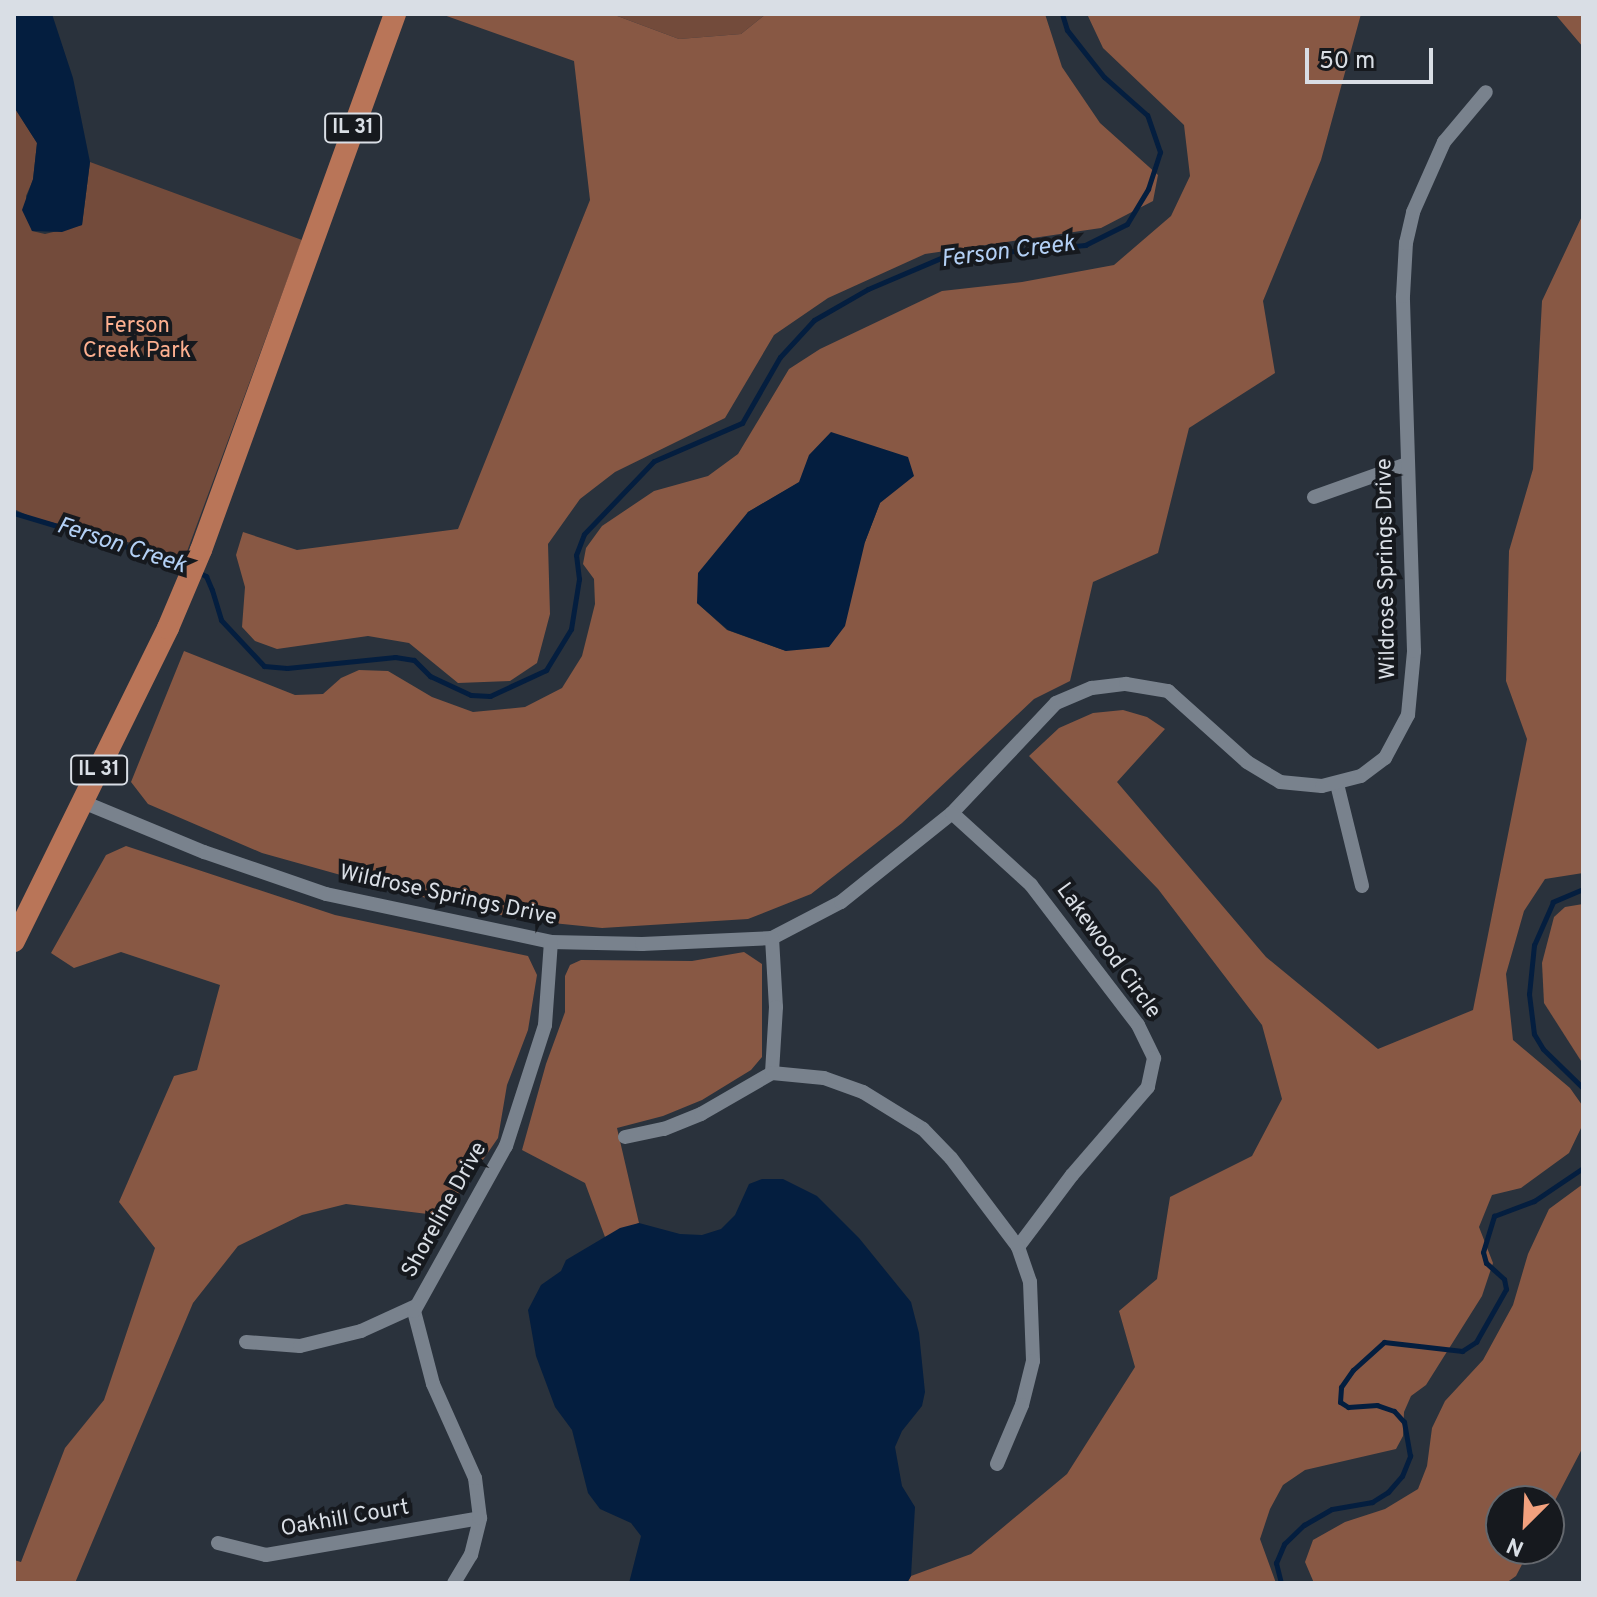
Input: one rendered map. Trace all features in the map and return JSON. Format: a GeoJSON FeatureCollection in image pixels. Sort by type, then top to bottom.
{"type":"FeatureCollection","features":[{"type":"Feature","properties":{"kind":"main road","name":"IL 31"},"geometry":{"type":"LineString","coordinates":[[14,941],[182,597],[395,14]]}},
{"type":"Feature","properties":{"kind":"street","name":"Wildrose Springs Drive"},"geometry":{"type":"LineString","coordinates":[[83,802],[204,852],[326,894],[551,942],[642,944],[772,938],[841,902],[952,813],[1056,703],[1092,688],[1126,684],[1168,691],[1247,762],[1280,782],[1337,784],[1361,776],[1385,758],[1408,715],[1414,651],[1403,296],[1409,227],[1429,171],[1444,142],[1486,92]]}},
{"type":"Feature","properties":{"kind":"street"},"geometry":{"type":"LineString","coordinates":[[1314,497],[1407,464]]}},
{"type":"Feature","properties":{"kind":"street"},"geometry":{"type":"LineString","coordinates":[[1337,784],[1362,886]]}},
{"type":"Feature","properties":{"kind":"street","name":"Lakewood Circle"},"geometry":{"type":"LineString","coordinates":[[952,813],[1031,885],[1138,1025],[1154,1058],[1148,1087],[1072,1175],[1018,1247]]}},
{"type":"Feature","properties":{"kind":"street"},"geometry":{"type":"LineString","coordinates":[[772,938],[776,1007],[772,1073]]}},
{"type":"Feature","properties":{"kind":"street","name":"Shoreline Drive"},"geometry":{"type":"LineString","coordinates":[[454,1583],[471,1555],[480,1518],[475,1478],[433,1384],[416,1306],[506,1146],[545,1025],[551,942]]}},
{"type":"Feature","properties":{"kind":"street"},"geometry":{"type":"LineString","coordinates":[[625,1137],[664,1129],[701,1114],[772,1073],[824,1078],[863,1092],[923,1129],[951,1158],[1018,1247],[1030,1282],[1033,1361],[1022,1405],[997,1464]]}},
{"type":"Feature","properties":{"kind":"street"},"geometry":{"type":"LineString","coordinates":[[246,1342],[300,1346],[361,1331],[416,1306]]}},
{"type":"Feature","properties":{"kind":"street","name":"Oakhill Court"},"geometry":{"type":"LineString","coordinates":[[218,1543],[266,1555],[480,1518]]}},
{"type":"Feature","properties":{"kind":"green space"},"geometry":{"type":"Polygon","coordinates":[[[612,14],[766,14],[741,34],[679,39],[612,14]]]}},
{"type":"Feature","properties":{"kind":"green space","name":"Ferson Creek Park"},"geometry":{"type":"Polygon","coordinates":[[[14,107],[37,143],[33,180],[26,196],[32,231],[45,234],[82,225],[90,162],[302,240],[185,557],[31,517],[14,509],[14,107]]]}},
{"type":"Feature","properties":{"kind":"shaded area"},"geometry":{"type":"Polygon","coordinates":[[[441,14],[612,14],[679,39],[741,34],[766,14],[1045,14],[1062,67],[1100,123],[1158,175],[1153,201],[1101,228],[925,254],[828,298],[774,335],[725,418],[615,472],[580,499],[548,544],[550,614],[537,663],[510,681],[458,683],[409,643],[368,636],[277,649],[255,641],[242,627],[245,587],[236,555],[243,532],[297,550],[458,529],[590,200],[574,61],[441,14]]]}},
{"type":"Feature","properties":{"kind":"shaded area"},"geometry":{"type":"Polygon","coordinates":[[[1087,14],[1361,14],[1321,160],[1263,301],[1275,373],[1189,428],[1158,553],[1093,582],[1070,681],[1034,699],[902,823],[811,894],[748,919],[602,928],[523,920],[405,893],[262,853],[148,804],[131,782],[184,651],[295,695],[323,694],[341,678],[359,670],[388,671],[432,697],[473,712],[525,707],[562,688],[582,656],[595,604],[594,579],[583,564],[586,548],[602,526],[654,491],[708,476],[738,454],[789,369],[820,349],[942,291],[1022,282],[1114,265],[1171,216],[1190,176],[1184,125],[1103,48],[1087,14]],[[800,482],[748,512],[697,603],[727,630],[786,651],[865,542],[880,503],[800,482]]]}},
{"type":"Feature","properties":{"kind":"shaded area"},"geometry":{"type":"Polygon","coordinates":[[[1555,14],[1583,14],[1583,47],[1555,14]]]}},
{"type":"Feature","properties":{"kind":"shaded area"},"geometry":{"type":"Polygon","coordinates":[[[1583,214],[1583,873],[1545,879],[1524,911],[1506,974],[1513,1040],[1570,1088],[1582,1105],[1582,1126],[1569,1153],[1521,1188],[1492,1195],[1479,1227],[1493,1263],[1482,1296],[1426,1385],[1411,1396],[1404,1412],[1403,1436],[1396,1449],[1305,1470],[1283,1485],[1270,1509],[1260,1539],[1276,1583],[907,1583],[911,1576],[971,1554],[1067,1474],[1135,1367],[1119,1311],[1157,1279],[1170,1197],[1252,1156],[1282,1099],[1262,1025],[1158,889],[1029,756],[1059,728],[1093,713],[1123,710],[1147,717],[1165,729],[1117,782],[1266,957],[1378,1049],[1473,1010],[1527,739],[1506,681],[1509,551],[1533,469],[1542,301],[1583,214]]]}},
{"type":"Feature","properties":{"kind":"shaded area"},"geometry":{"type":"Polygon","coordinates":[[[126,846],[335,915],[528,956],[537,975],[528,1030],[507,1085],[498,1138],[444,1216],[346,1204],[302,1215],[238,1246],[193,1303],[75,1583],[14,1583],[14,1560],[21,1562],[65,1448],[104,1400],[155,1248],[119,1202],[174,1076],[197,1070],[220,985],[121,952],[74,968],[51,953],[106,855],[126,846]]]}},
{"type":"Feature","properties":{"kind":"shaded area"},"geometry":{"type":"Polygon","coordinates":[[[1583,904],[1583,1064],[1544,1003],[1542,963],[1554,917],[1565,907],[1583,904]]]}},
{"type":"Feature","properties":{"kind":"shaded area"},"geometry":{"type":"Polygon","coordinates":[[[744,952],[762,964],[762,1057],[751,1070],[702,1100],[663,1116],[617,1128],[639,1223],[605,1237],[585,1183],[522,1150],[546,1064],[565,1012],[565,976],[570,965],[581,960],[692,961],[744,952]]]}},
{"type":"Feature","properties":{"kind":"shaded area"},"geometry":{"type":"Polygon","coordinates":[[[1583,1184],[1583,1447],[1563,1485],[1485,1485],[1485,1565],[1522,1565],[1516,1576],[1506,1583],[1314,1583],[1305,1562],[1313,1540],[1345,1522],[1385,1509],[1418,1489],[1427,1466],[1432,1428],[1445,1401],[1483,1360],[1513,1305],[1528,1254],[1549,1209],[1583,1184]]]}},
{"type":"Feature","properties":{"kind":"water"},"geometry":{"type":"Polygon","coordinates":[[[14,14],[52,14],[73,78],[90,162],[82,225],[62,232],[32,231],[22,210],[33,179],[37,143],[14,107],[14,14]]]}},
{"type":"Feature","properties":{"kind":"water"},"geometry":{"type":"Polygon","coordinates":[[[831,432],[908,457],[914,476],[880,503],[865,542],[845,626],[829,647],[786,651],[728,630],[697,603],[698,573],[748,512],[799,482],[809,455],[831,432]]]}},
{"type":"Feature","properties":{"kind":"water"},"geometry":{"type":"Polygon","coordinates":[[[762,1179],[783,1179],[817,1196],[859,1238],[911,1302],[919,1333],[925,1392],[922,1406],[902,1431],[895,1447],[902,1486],[915,1507],[911,1576],[907,1583],[629,1583],[641,1536],[631,1523],[600,1509],[588,1493],[572,1430],[555,1407],[536,1356],[528,1310],[541,1285],[561,1271],[566,1260],[620,1228],[639,1223],[680,1234],[702,1235],[721,1229],[735,1215],[749,1184],[762,1179]]]}},
{"type":"Feature","properties":{"kind":"waterway","name":"Ferson Creek"},"geometry":{"type":"LineString","coordinates":[[200,573],[206,576],[221,620],[264,666],[287,668],[395,657],[414,660],[430,676],[471,695],[490,696],[546,670],[571,629],[579,579],[576,555],[584,534],[654,461],[742,423],[780,357],[814,320],[868,289],[943,257],[1085,245],[1127,224],[1148,189],[1160,152],[1147,115],[1104,77],[1067,30],[1062,14]]}},
{"type":"Feature","properties":{"kind":"waterway","name":"Ferson Creek"},"geometry":{"type":"LineString","coordinates":[[14,513],[187,565]]}},
{"type":"Feature","properties":{"kind":"waterway","name":"Ferson Creek"},"geometry":{"type":"LineString","coordinates":[[1583,889],[1553,902],[1534,945],[1529,994],[1534,1034],[1543,1049],[1583,1088]]}},
{"type":"Feature","properties":{"kind":"waterway","name":"Ferson Creek"},"geometry":{"type":"LineString","coordinates":[[1281,1583],[1276,1563],[1284,1544],[1304,1525],[1332,1509],[1372,1502],[1388,1492],[1402,1476],[1410,1456],[1404,1422],[1394,1411],[1377,1405],[1348,1407],[1340,1402],[1341,1387],[1353,1370],[1384,1342],[1462,1351],[1476,1342],[1506,1289],[1504,1279],[1486,1263],[1483,1252],[1494,1216],[1534,1201],[1583,1168]]}}]}
